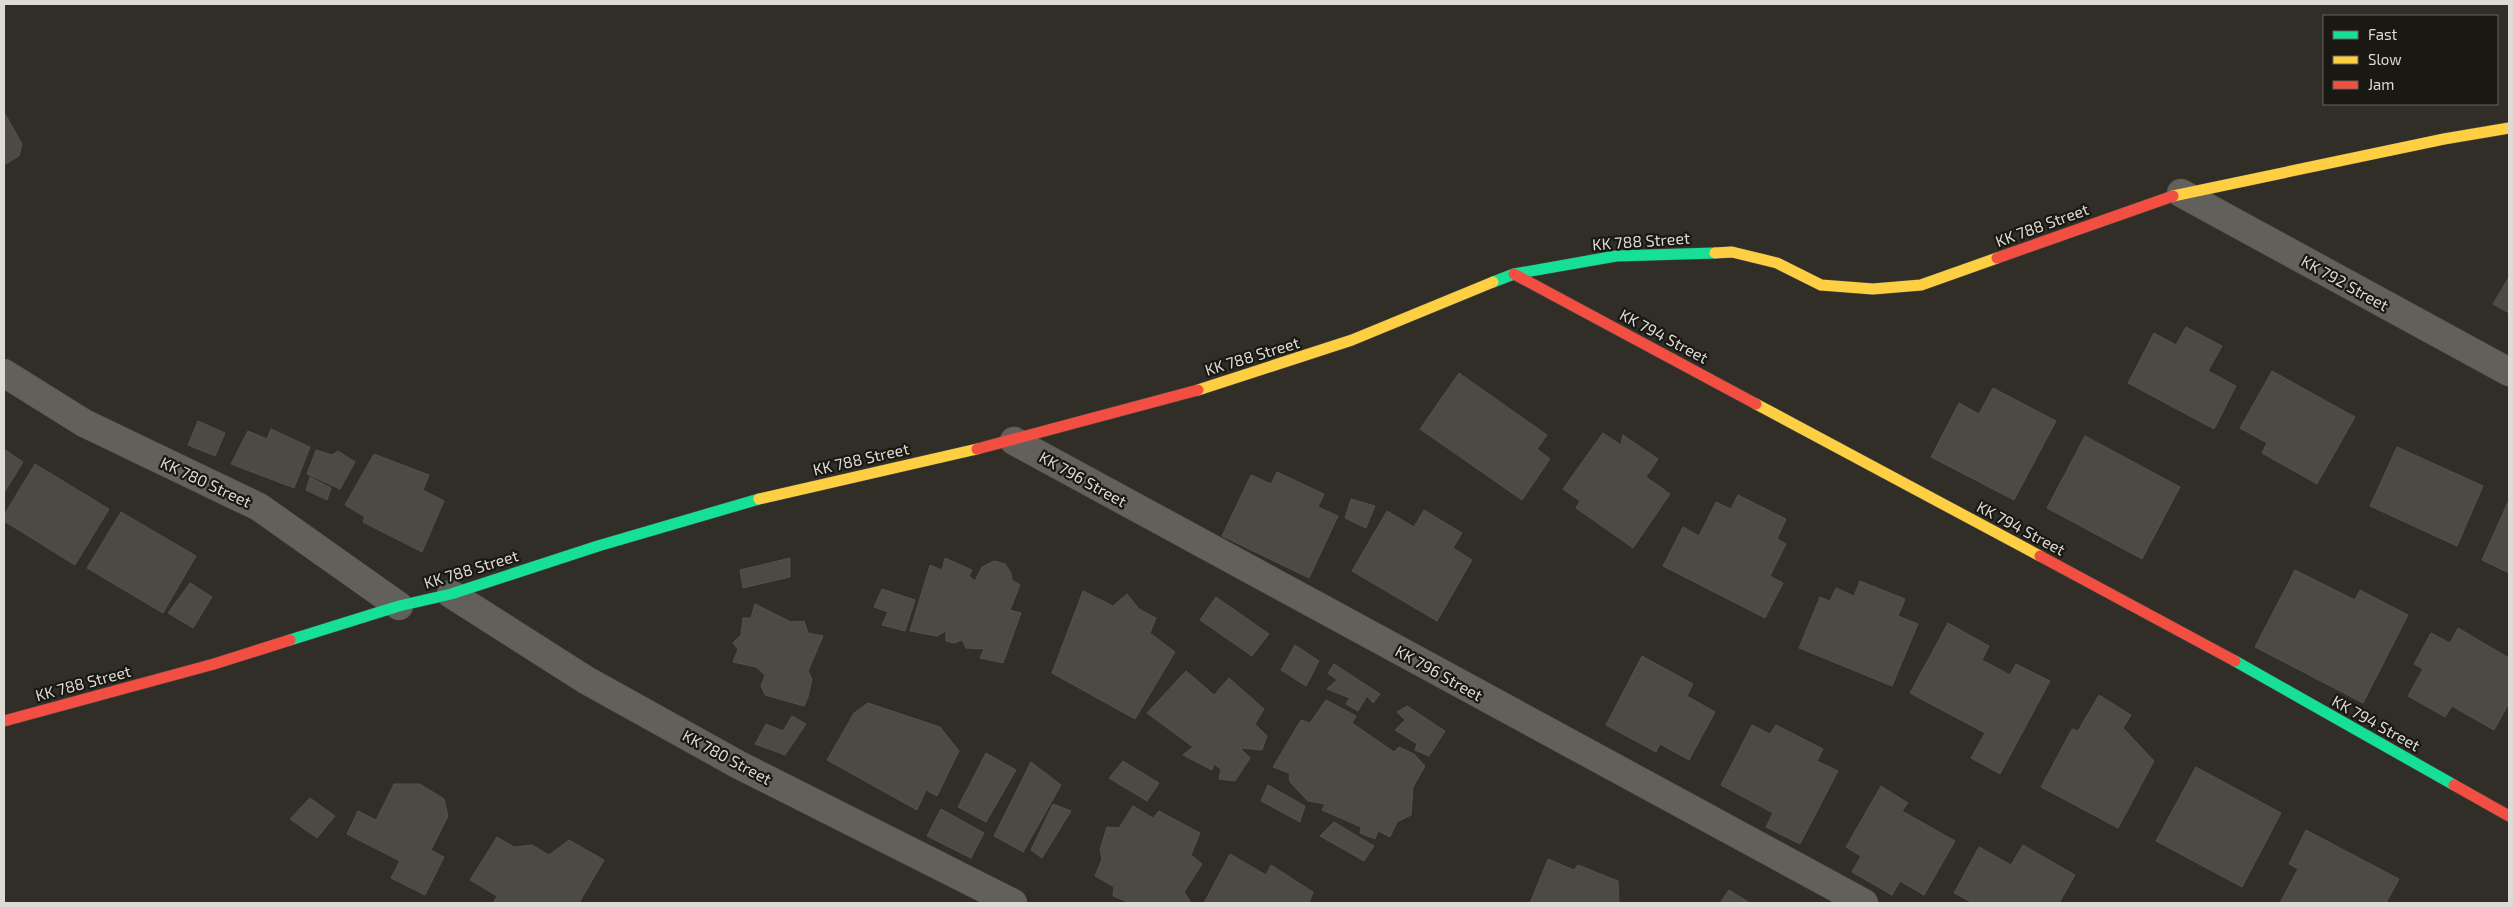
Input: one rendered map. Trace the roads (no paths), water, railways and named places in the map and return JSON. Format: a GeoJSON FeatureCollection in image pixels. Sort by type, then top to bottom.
{"type":"FeatureCollection","features":[{"type":"Feature","properties":{"kind":"street","name":"KK 788 Street"},"geometry":{"type":"LineString","coordinates":[[4,721],[214,664],[314,631],[399,606],[450,594],[598,546],[737,504],[1014,441],[1239,378],[1352,340],[1514,274],[1616,256],[1732,252],[1777,264],[1821,285],[1873,289],[1921,285],[2180,193],[2444,139],[2509,128]]}},
{"type":"Feature","properties":{"kind":"street","name":"KK 792 Street"},"geometry":{"type":"LineString","coordinates":[[2180,193],[2509,372]]}},
{"type":"Feature","properties":{"kind":"street","name":"KK 794 Street"},"geometry":{"type":"LineString","coordinates":[[1514,274],[2228,658],[2509,816]]}},
{"type":"Feature","properties":{"kind":"street","name":"KK 780 Street"},"geometry":{"type":"LineString","coordinates":[[4,373],[84,424],[259,507],[399,606]]}},
{"type":"Feature","properties":{"kind":"street","name":"KK 796 Street"},"geometry":{"type":"LineString","coordinates":[[1014,441],[1864,903]]}},
{"type":"Feature","properties":{"kind":"street","name":"KK 780 Street"},"geometry":{"type":"LineString","coordinates":[[450,594],[586,680],[739,765],[1013,903]]}}]}
